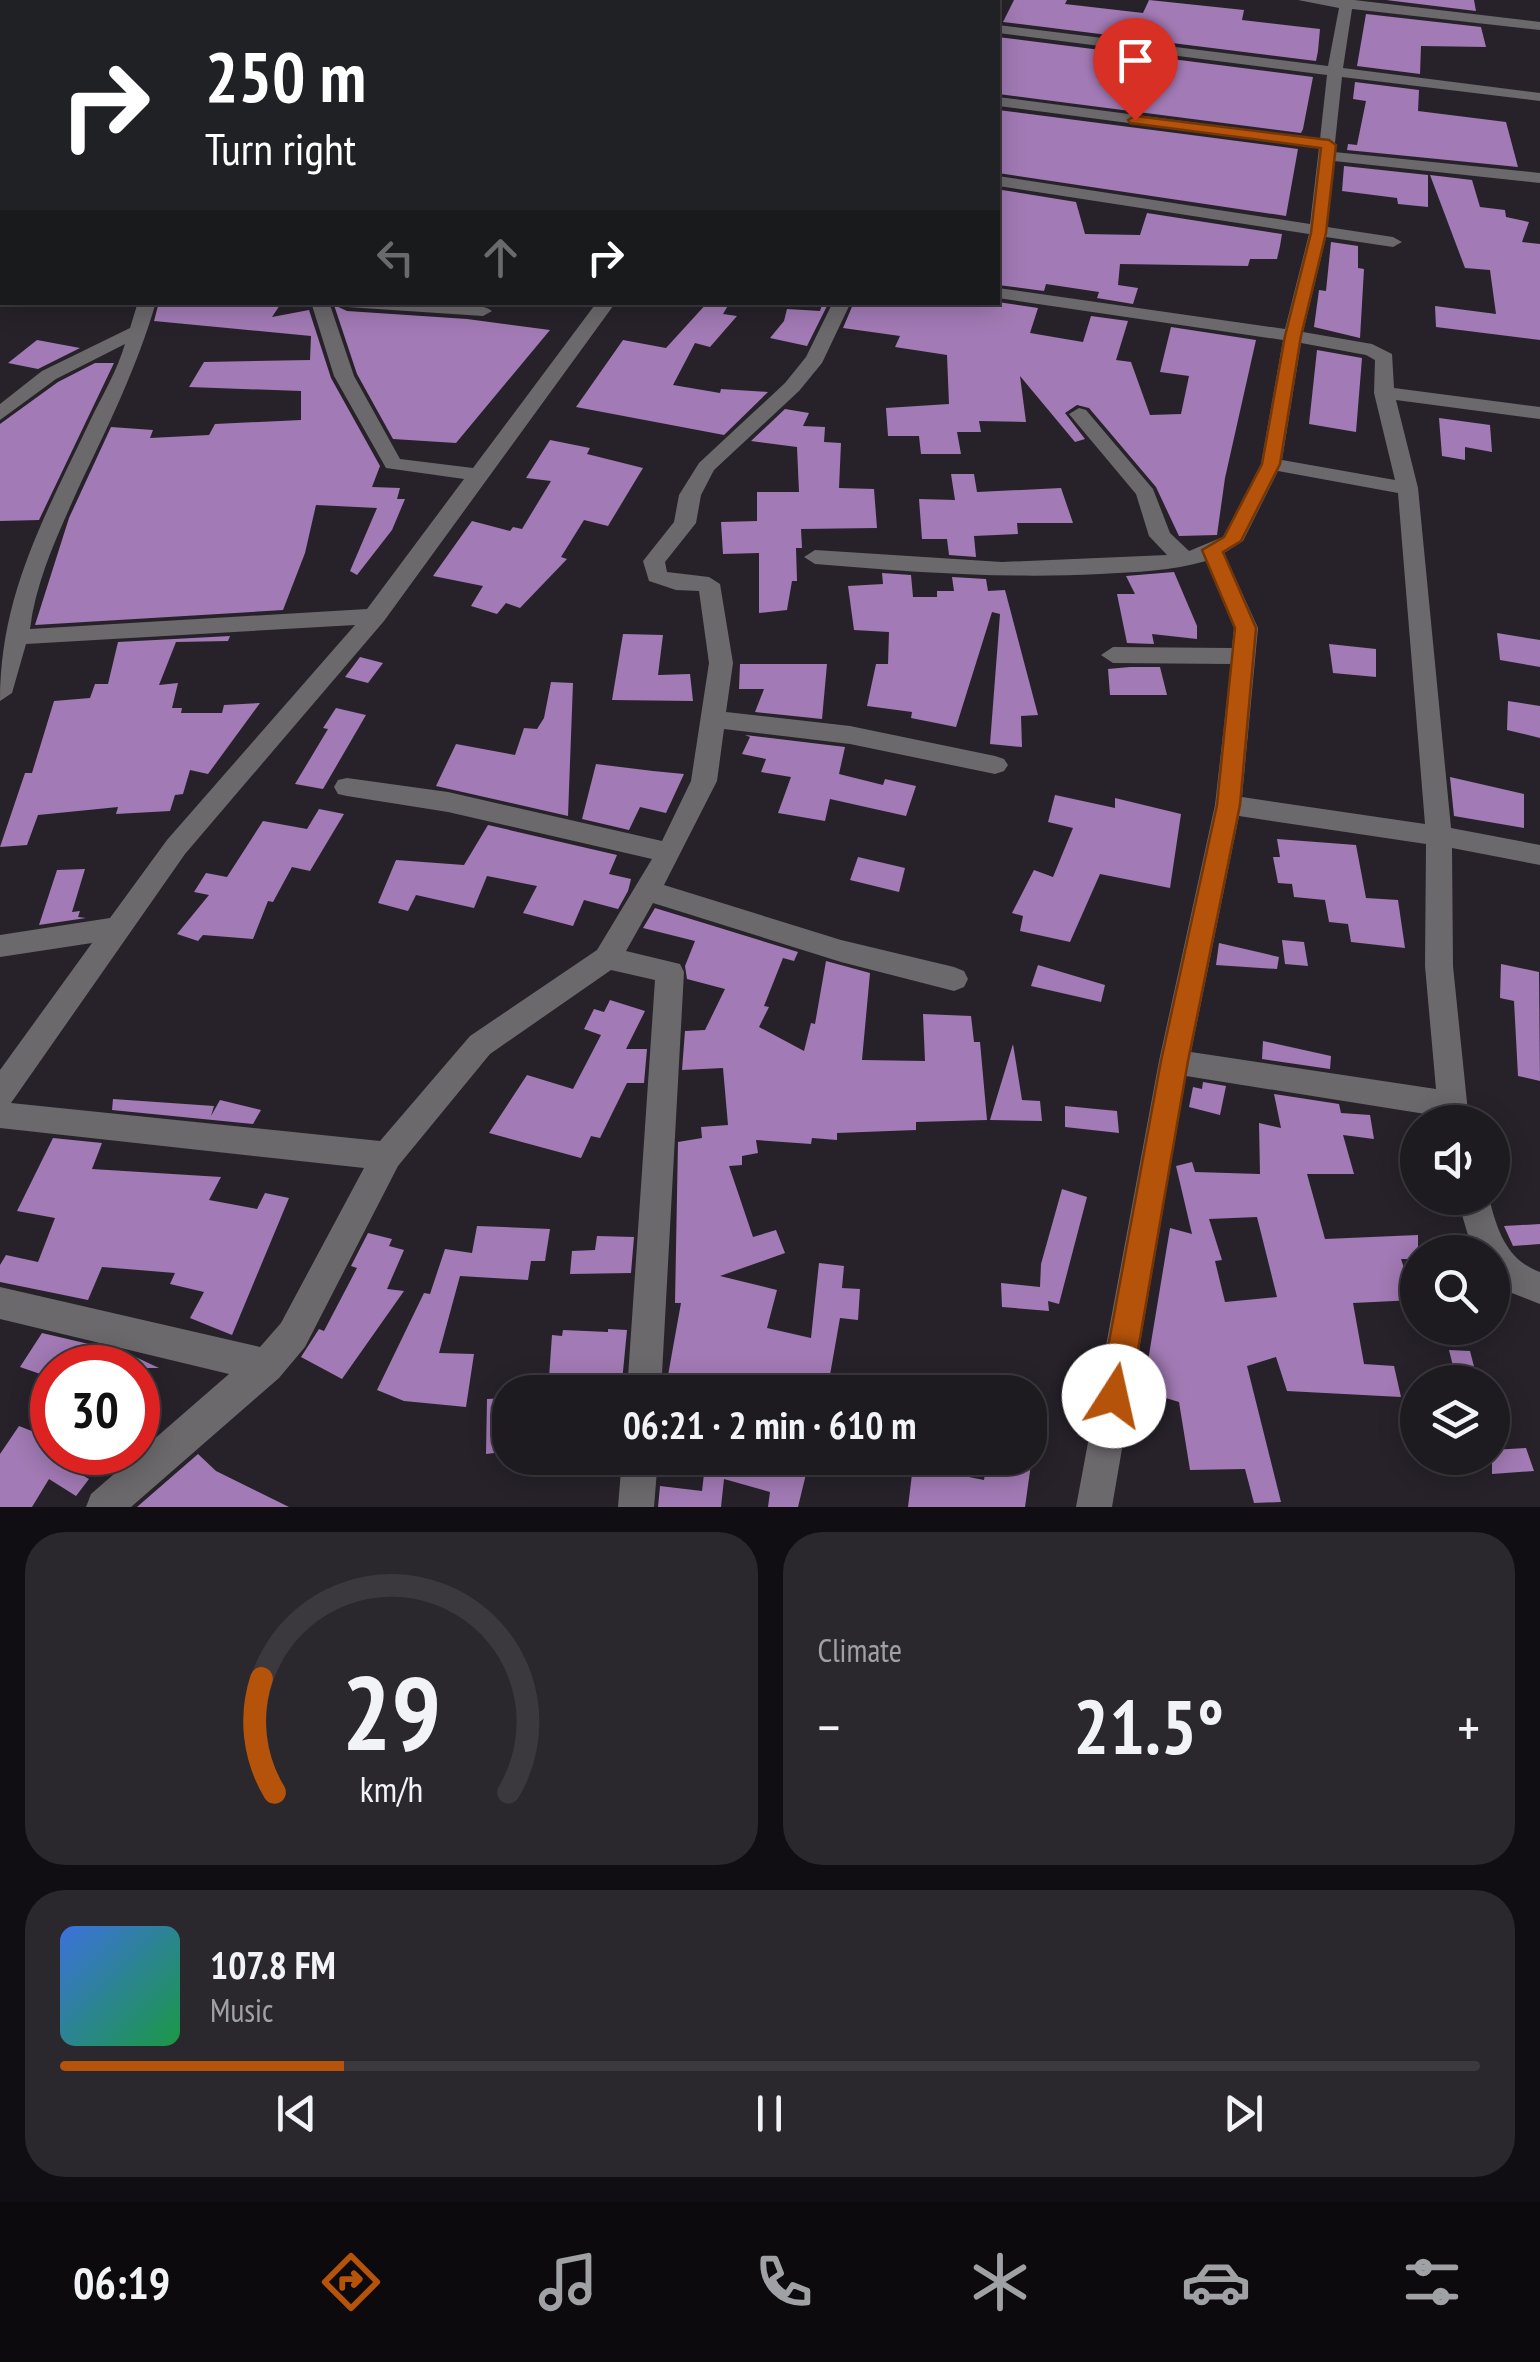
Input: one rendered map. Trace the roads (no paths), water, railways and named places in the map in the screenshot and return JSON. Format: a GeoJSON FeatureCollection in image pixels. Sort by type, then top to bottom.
{"type":"FeatureCollection","features":[{"type":"Feature","properties":{"kind":"street"},"geometry":{"type":"LineString","coordinates":[[1305,0],[1540,26]]}},
{"type":"Feature","properties":{"kind":"street"},"geometry":{"type":"LineString","coordinates":[[814,557],[981,570],[1068,570],[1186,561],[1232,541],[1271,464],[1293,336],[1318,233],[1347,2]]}},
{"type":"Feature","properties":{"kind":"street"},"geometry":{"type":"LineString","coordinates":[[1000,29],[1540,97]]}},
{"type":"Feature","properties":{"kind":"street"},"geometry":{"type":"LineString","coordinates":[[1000,101],[1540,178]]}},
{"type":"Feature","properties":{"kind":"street"},"geometry":{"type":"LineString","coordinates":[[1000,181],[1393,242]]}},
{"type":"Feature","properties":{"kind":"street"},"geometry":{"type":"LineString","coordinates":[[1000,293],[1293,336],[1372,350],[1385,358],[1384,393],[1408,488],[1439,836],[1439,966],[1451,1105]]}},
{"type":"Feature","properties":{"kind":"street"},"geometry":{"type":"LineString","coordinates":[[0,693],[17,636],[11,600],[49,530],[131,355],[146,305]]}},
{"type":"Feature","properties":{"kind":"street"},"geometry":{"type":"LineString","coordinates":[[321,305],[344,376],[393,464],[478,476]]}},
{"type":"Feature","properties":{"kind":"street"},"geometry":{"type":"LineString","coordinates":[[392,305],[483,311]]}},
{"type":"Feature","properties":{"kind":"street"},"geometry":{"type":"LineString","coordinates":[[0,1094],[176,847],[376,616],[605,305]]}},
{"type":"Feature","properties":{"kind":"street"},"geometry":{"type":"LineString","coordinates":[[104,1507],[208,1413],[268,1366],[292,1335],[387,1156],[480,1045],[607,958],[669,853],[704,781],[721,663],[708,584],[676,583],[657,576],[654,561],[685,523],[690,495],[706,467],[792,387],[815,359],[841,305]]}},
{"type":"Feature","properties":{"kind":"street"},"geometry":{"type":"LineString","coordinates":[[0,414],[49,376],[135,332]]}},
{"type":"Feature","properties":{"kind":"street"},"geometry":{"type":"LineString","coordinates":[[1384,393],[1540,412]]}},
{"type":"Feature","properties":{"kind":"street"},"geometry":{"type":"LineString","coordinates":[[1079,414],[1146,493],[1160,536],[1186,561]]}},
{"type":"Feature","properties":{"kind":"street"},"geometry":{"type":"LineString","coordinates":[[1271,464],[1408,488]]}},
{"type":"Feature","properties":{"kind":"street"},"geometry":{"type":"LineString","coordinates":[[1094,1507],[1174,1061],[1228,805],[1246,628],[1212,550]]}},
{"type":"Feature","properties":{"kind":"street"},"geometry":{"type":"LineString","coordinates":[[17,636],[376,616]]}},
{"type":"Feature","properties":{"kind":"street"},"geometry":{"type":"LineString","coordinates":[[1113,655],[1242,656]]}},
{"type":"Feature","properties":{"kind":"street"},"geometry":{"type":"LineString","coordinates":[[714,719],[850,736],[995,765]]}},
{"type":"Feature","properties":{"kind":"street"},"geometry":{"type":"LineString","coordinates":[[348,787],[448,802],[669,853]]}},
{"type":"Feature","properties":{"kind":"street"},"geometry":{"type":"LineString","coordinates":[[1228,805],[1540,855]]}},
{"type":"Feature","properties":{"kind":"street"},"geometry":{"type":"LineString","coordinates":[[648,891],[841,951],[954,979]]}},
{"type":"Feature","properties":{"kind":"street"},"geometry":{"type":"LineString","coordinates":[[0,946],[116,928]]}},
{"type":"Feature","properties":{"kind":"street"},"geometry":{"type":"LineString","coordinates":[[607,958],[670,972],[645,1375]]}},
{"type":"Feature","properties":{"kind":"street"},"geometry":{"type":"LineString","coordinates":[[1174,1061],[1407,1105]]}},
{"type":"Feature","properties":{"kind":"street"},"geometry":{"type":"LineString","coordinates":[[0,1115],[387,1156]]}},
{"type":"Feature","properties":{"kind":"street"},"geometry":{"type":"LineString","coordinates":[[1510,1273],[1540,1288]]}},
{"type":"Feature","properties":{"kind":"street"},"geometry":{"type":"LineString","coordinates":[[0,1302],[268,1366]]}},
{"type":"Feature","properties":{"kind":"street"},"geometry":{"type":"LineString","coordinates":[[636,1507],[639,1475]]}}]}
